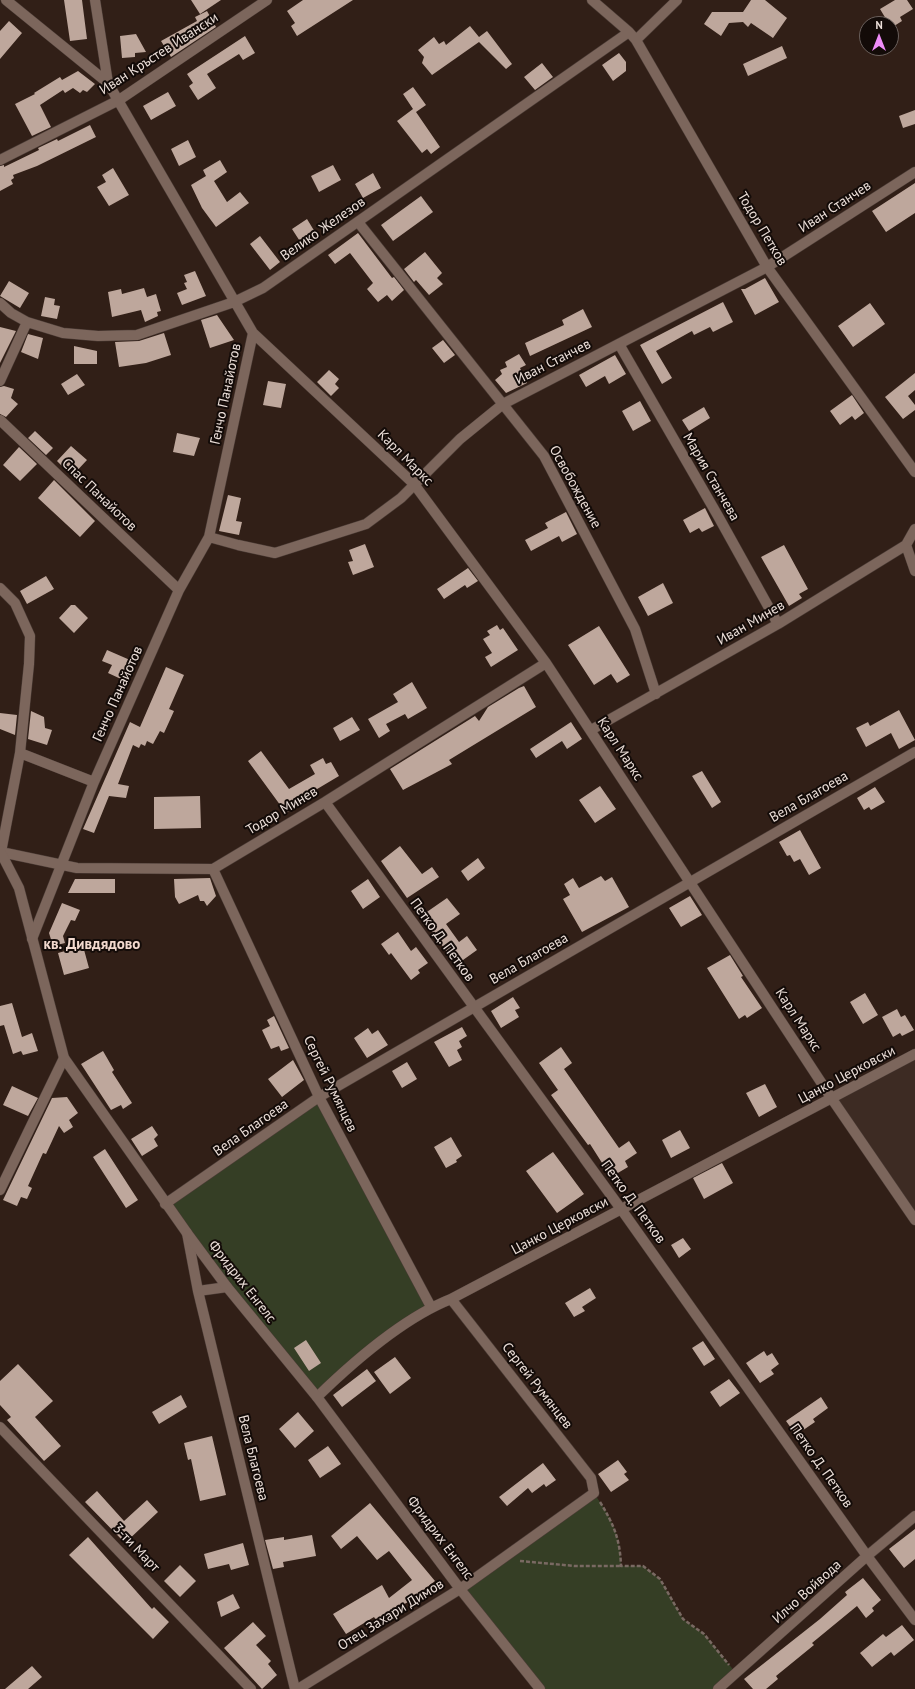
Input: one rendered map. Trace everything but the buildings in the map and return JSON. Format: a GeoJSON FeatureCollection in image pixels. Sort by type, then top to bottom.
{"type":"FeatureCollection","features":[{"type":"Feature","properties":{"kind":"street"},"geometry":{"type":"LineString","coordinates":[[6,0],[108,82]]}},
{"type":"Feature","properties":{"kind":"street","name":"Генчо Панайотов"},"geometry":{"type":"LineString","coordinates":[[32,939],[94,782],[179,590],[208,537],[253,333],[108,82],[95,0]]}},
{"type":"Feature","properties":{"kind":"street","name":"Иван Кръстев Ивански"},"geometry":{"type":"LineString","coordinates":[[0,160],[119,100],[267,0]]}},
{"type":"Feature","properties":{"kind":"street","name":"Тодор Петков"},"geometry":{"type":"LineString","coordinates":[[592,0],[629,32],[636,40],[767,267],[915,472]]}},
{"type":"Feature","properties":{"kind":"street"},"geometry":{"type":"LineString","coordinates":[[636,40],[678,0]]}},
{"type":"Feature","properties":{"kind":"street","name":"Велико Железов"},"geometry":{"type":"LineString","coordinates":[[0,303],[10,313],[27,322],[63,333],[98,336],[137,335],[234,302],[263,288],[629,32]]}},
{"type":"Feature","properties":{"kind":"street","name":"Иван Станчев"},"geometry":{"type":"LineString","coordinates":[[208,537],[275,553],[366,524],[401,498],[460,438],[503,404],[767,267],[915,172]]}},
{"type":"Feature","properties":{"kind":"street","name":"Освобождение"},"geometry":{"type":"LineString","coordinates":[[358,222],[544,456],[635,629],[656,694]]}},
{"type":"Feature","properties":{"kind":"street"},"geometry":{"type":"LineString","coordinates":[[0,381],[27,322]]}},
{"type":"Feature","properties":{"kind":"street","name":"Карл Маркс"},"geometry":{"type":"LineString","coordinates":[[253,333],[414,484],[546,663],[832,1099],[915,1220]]}},
{"type":"Feature","properties":{"kind":"street","name":"Мария Станчева"},"geometry":{"type":"LineString","coordinates":[[618,344],[718,516],[778,624]]}},
{"type":"Feature","properties":{"kind":"street","name":"Спас Панайотов"},"geometry":{"type":"LineString","coordinates":[[0,420],[179,590]]}},
{"type":"Feature","properties":{"kind":"street","name":"Иван Минев"},"geometry":{"type":"LineString","coordinates":[[591,730],[778,624],[906,545],[915,529]]}},
{"type":"Feature","properties":{"kind":"street"},"geometry":{"type":"LineString","coordinates":[[906,545],[915,571]]}},
{"type":"Feature","properties":{"kind":"street"},"geometry":{"type":"LineString","coordinates":[[0,588],[15,603],[30,636],[30,664],[20,753],[0,852],[61,866],[77,868],[213,869]]}},
{"type":"Feature","properties":{"kind":"street","name":"Тодор Минев"},"geometry":{"type":"LineString","coordinates":[[213,869],[326,802],[546,663]]}},
{"type":"Feature","properties":{"kind":"street","name":"Вела Благоева"},"geometry":{"type":"LineString","coordinates":[[165,1204],[319,1098],[690,881],[915,752]]}},
{"type":"Feature","properties":{"kind":"street"},"geometry":{"type":"LineString","coordinates":[[20,753],[94,782]]}},
{"type":"Feature","properties":{"kind":"street","name":"Петко Д. Петков"},"geometry":{"type":"LineString","coordinates":[[326,802],[473,1007],[622,1209],[867,1556],[915,1620]]}},
{"type":"Feature","properties":{"kind":"street","name":"Фридрих Енгелс"},"geometry":{"type":"LineString","coordinates":[[0,852],[19,888],[64,1058],[165,1204],[227,1287],[316,1397],[460,1589],[540,1689]]}},
{"type":"Feature","properties":{"kind":"street","name":"Сергей Румянцев"},"geometry":{"type":"LineString","coordinates":[[213,869],[319,1098],[431,1307]]}},
{"type":"Feature","properties":{"kind":"street","name":"Цанко Церковски"},"geometry":{"type":"LineString","coordinates":[[316,1397],[357,1359],[431,1307],[451,1299],[915,1054]]}},
{"type":"Feature","properties":{"kind":"street"},"geometry":{"type":"LineString","coordinates":[[0,1190],[64,1058]]}},
{"type":"Feature","properties":{"kind":"street","name":"Вела Благоева"},"geometry":{"type":"LineString","coordinates":[[187,1233],[198,1291],[297,1689]]}},
{"type":"Feature","properties":{"kind":"street"},"geometry":{"type":"LineString","coordinates":[[198,1291],[227,1287]]}},
{"type":"Feature","properties":{"kind":"street","name":"Сергей Румянцев"},"geometry":{"type":"LineString","coordinates":[[451,1299],[591,1478],[594,1493]]}},
{"type":"Feature","properties":{"kind":"street","name":"3-ти Март"},"geometry":{"type":"LineString","coordinates":[[0,1427],[251,1689]]}},
{"type":"Feature","properties":{"kind":"street","name":"Отец Захари Димов"},"geometry":{"type":"LineString","coordinates":[[297,1689],[460,1589],[594,1493]]}},
{"type":"Feature","properties":{"kind":"street","name":"Илчо Войвода"},"geometry":{"type":"LineString","coordinates":[[718,1689],[867,1556],[915,1516]]}},
{"type":"Feature","properties":{"kind":"path"},"geometry":{"type":"LineString","coordinates":[[594,1493],[613,1522],[620,1549],[621,1566]]}},
{"type":"Feature","properties":{"kind":"path"},"geometry":{"type":"LineString","coordinates":[[503,1558],[575,1566],[643,1566],[660,1579],[683,1619],[704,1634],[736,1673]]}},
{"type":"Feature","properties":{"kind":"shaded area"},"geometry":{"type":"Polygon","coordinates":[[[915,1054],[915,1220],[832,1099],[915,1054]]]}},
{"type":"Feature","properties":{"kind":"green space"},"geometry":{"type":"Polygon","coordinates":[[[319,1097],[431,1307],[317,1397],[165,1204],[319,1097]]]}},
{"type":"Feature","properties":{"kind":"green space"},"geometry":{"type":"Polygon","coordinates":[[[594,1493],[606,1511],[617,1535],[621,1566],[643,1566],[660,1579],[683,1619],[704,1634],[736,1673],[718,1689],[540,1689],[460,1589],[594,1493]]]}},
{"type":"Feature","properties":{"kind":"district","name":"кв. Дивдядово"},"geometry":{"type":"Point","coordinates":[92,945]}}]}
